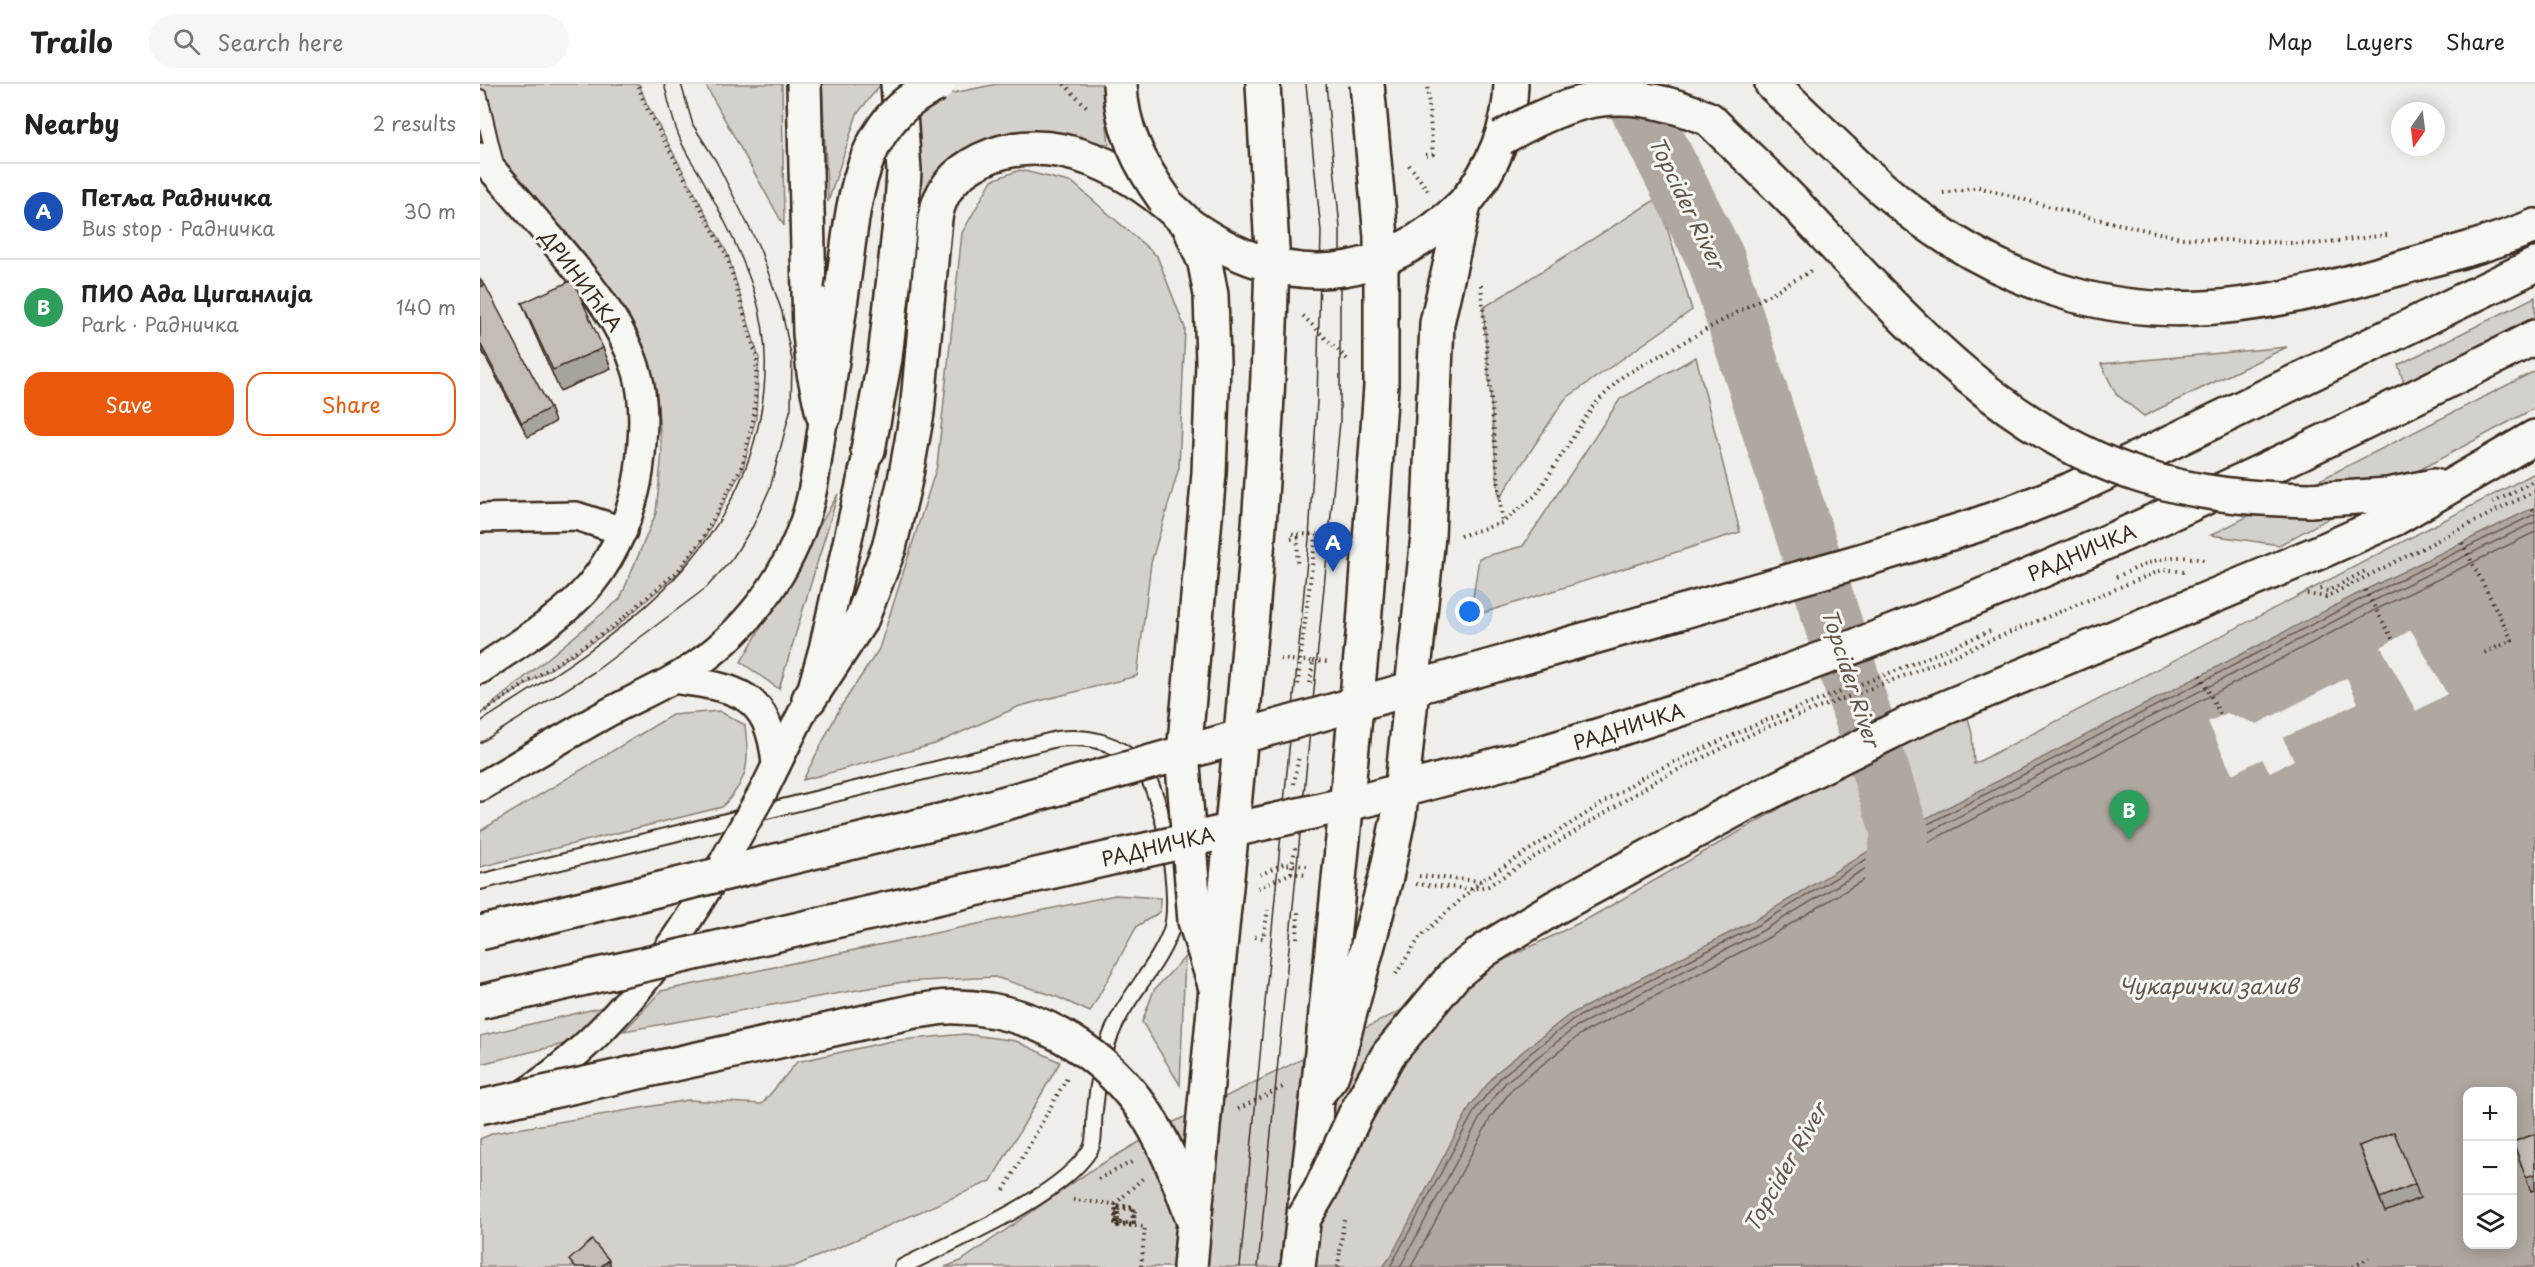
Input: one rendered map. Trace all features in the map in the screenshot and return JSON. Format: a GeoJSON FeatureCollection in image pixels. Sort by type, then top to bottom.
{"type":"FeatureCollection","features":[{"type":"Feature","properties":{"kind":"main road"},"geometry":{"type":"LineString","coordinates":[[804,84],[810,327],[814,373],[824,416]]}},
{"type":"Feature","properties":{"kind":"main road"},"geometry":{"type":"LineString","coordinates":[[868,450],[885,358],[902,205],[904,171],[898,84]]}},
{"type":"Feature","properties":{"kind":"main road"},"geometry":{"type":"LineString","coordinates":[[824,416],[858,182],[866,158],[896,112],[938,84]]}},
{"type":"Feature","properties":{"kind":"main road"},"geometry":{"type":"LineString","coordinates":[[1120,84],[1130,137],[1139,159],[1165,200],[1190,225],[1217,245],[1248,259],[1281,268],[1315,271],[1348,269],[1381,260],[1412,247],[1440,227],[1464,204],[1486,173],[1502,138],[1511,84]]}},
{"type":"Feature","properties":{"kind":"main road"},"geometry":{"type":"LineString","coordinates":[[1190,1267],[1267,439],[1272,249],[1263,84]]}},
{"type":"Feature","properties":{"kind":"main road"},"geometry":{"type":"LineString","coordinates":[[1299,1267],[1364,625],[1382,386],[1381,237],[1367,84]]}},
{"type":"Feature","properties":{"kind":"main road"},"geometry":{"type":"LineString","coordinates":[[1772,84],[1909,213],[1949,241],[2018,276],[2074,295],[2109,303],[2157,309],[2226,308],[2254,305],[2369,278],[2492,243],[2535,226]]}},
{"type":"Feature","properties":{"kind":"main road"},"geometry":{"type":"LineString","coordinates":[[1502,138],[1576,98],[1604,89],[1638,88],[1678,99],[1709,119],[1931,345],[1982,389],[2042,430],[2085,453],[2140,476],[2228,496],[2310,500],[2388,495],[2456,481]]}},
{"type":"Feature","properties":{"kind":"main road"},"geometry":{"type":"LineString","coordinates":[[809,699],[862,618],[889,548],[911,449],[935,218],[943,193],[956,176],[975,163],[1000,152],[1027,147],[1056,149],[1101,164],[1165,200]]}},
{"type":"Feature","properties":{"kind":"main road"},"geometry":{"type":"LineString","coordinates":[[1318,1093],[1331,1077],[1341,1047],[1386,878],[1399,814],[1428,536],[1437,323],[1464,204]]}},
{"type":"Feature","properties":{"kind":"main road"},"geometry":{"type":"LineString","coordinates":[[1190,225],[1205,263],[1211,295],[1213,363],[1209,473],[1183,765],[1195,921],[1216,988]]}},
{"type":"Feature","properties":{"kind":"main road"},"geometry":{"type":"LineString","coordinates":[[480,933],[725,867],[964,815],[1863,560],[1974,526],[2072,489],[2535,265]]}},
{"type":"Feature","properties":{"kind":"main road","name":"РАДНИЧКА"},"geometry":{"type":"LineString","coordinates":[[480,1002],[1379,796],[1540,753],[1727,696],[1901,631],[2142,527],[2535,337]]}},
{"type":"Feature","properties":{"kind":"main road"},"geometry":{"type":"LineString","coordinates":[[1304,1218],[1320,1191],[1388,1055],[1455,974],[1485,950],[1585,891],[1742,806],[1861,746],[1982,691],[2394,519],[2535,437]]}},
{"type":"Feature","properties":{"kind":"main road"},"geometry":{"type":"LineString","coordinates":[[480,1107],[915,1011],[955,1006],[994,1010],[1032,1021],[1063,1035],[1119,1080],[1142,1107],[1156,1132],[1194,1222]]}},
{"type":"Feature","properties":{"kind":"street","name":"ДРИНИЋКА"},"geometry":{"type":"LineString","coordinates":[[480,157],[584,278],[613,318],[634,364],[641,398],[641,455],[637,482],[622,531],[591,584],[546,623],[480,670]]}},
{"type":"Feature","properties":{"kind":"street"},"geometry":{"type":"LineString","coordinates":[[480,787],[603,716],[673,679],[727,641],[750,616],[784,566],[798,537],[812,493],[824,416]]}},
{"type":"Feature","properties":{"kind":"street"},"geometry":{"type":"LineString","coordinates":[[480,1121],[570,1062],[626,1005],[657,968],[725,867],[809,699],[823,650],[868,450]]}},
{"type":"Feature","properties":{"kind":"street"},"geometry":{"type":"LineString","coordinates":[[480,518],[576,516],[622,531]]}},
{"type":"Feature","properties":{"kind":"street"},"geometry":{"type":"LineString","coordinates":[[673,679],[719,686],[748,699],[767,721],[776,764]]}},
{"type":"Feature","properties":{"kind":"lane"},"geometry":{"type":"LineString","coordinates":[[480,97],[499,177]]}},
{"type":"Feature","properties":{"kind":"lane"},"geometry":{"type":"LineString","coordinates":[[480,882],[1058,738],[1078,736],[1110,744],[1141,766],[1158,803],[1171,862],[1172,927],[1164,945],[1117,1016],[1107,1046],[1095,1109],[1091,1149],[1066,1178],[1040,1195],[902,1267]]}},
{"type":"Feature","properties":{"kind":"path"},"geometry":{"type":"LineString","coordinates":[[1426,154],[1433,153],[1427,84]]}},
{"type":"Feature","properties":{"kind":"path"},"geometry":{"type":"LineString","coordinates":[[1935,194],[1978,187],[2088,217],[2181,237],[2313,244],[2397,234]]}},
{"type":"Feature","properties":{"kind":"path"},"geometry":{"type":"LineString","coordinates":[[1671,349],[1816,268]]}},
{"type":"Feature","properties":{"kind":"path"},"geometry":{"type":"LineString","coordinates":[[2462,543],[2512,640],[2482,654]]}},
{"type":"Feature","properties":{"kind":"path"},"geometry":{"type":"LineString","coordinates":[[1297,557],[1297,566]]}},
{"type":"Feature","properties":{"kind":"path"},"geometry":{"type":"LineString","coordinates":[[2365,590],[2393,640]]}},
{"type":"Feature","properties":{"kind":"path"},"geometry":{"type":"LineString","coordinates":[[1298,691],[1300,661]]}},
{"type":"Feature","properties":{"kind":"path"},"geometry":{"type":"LineString","coordinates":[[1762,722],[1900,669]]}},
{"type":"Feature","properties":{"kind":"path"},"geometry":{"type":"LineString","coordinates":[[2200,675],[2222,716]]}},
{"type":"Feature","properties":{"kind":"path"},"geometry":{"type":"LineString","coordinates":[[1762,729],[1901,677]]}},
{"type":"Feature","properties":{"kind":"path"},"geometry":{"type":"LineString","coordinates":[[1291,873],[1294,852]]}},
{"type":"Feature","properties":{"kind":"path"},"geometry":{"type":"LineString","coordinates":[[1263,938],[1268,910]]}},
{"type":"Feature","properties":{"kind":"path"},"geometry":{"type":"LineString","coordinates":[[1141,1267],[1145,1227],[1118,1226],[1119,1217],[1119,1209],[1127,1209],[1135,1209],[1134,1225],[1126,1225],[1118,1225],[1118,1216],[1118,1208],[1126,1208],[1134,1208],[1134,1216],[1134,1225],[1125,1224],[1117,1224],[1117,1216],[1117,1208],[1126,1208],[1134,1207],[1134,1216],[1134,1224],[1125,1224],[1116,1224],[1116,1215],[1116,1206],[1125,1206],[1133,1207],[1133,1215],[1133,1223],[1124,1223],[1116,1223],[1116,1206],[1132,1206],[1133,1214],[1133,1223],[1115,1223],[1115,1204],[1150,1171]]}},
{"type":"Feature","properties":{"kind":"path"},"geometry":{"type":"LineString","coordinates":[[1002,1190],[1115,1204]]}},
{"type":"Feature","properties":{"kind":"path"},"geometry":{"type":"LineString","coordinates":[[1338,1267],[1346,1212]]}},
{"type":"Feature","properties":{"kind":"path"},"geometry":{"type":"LineString","coordinates":[[2353,1267],[2369,1257]]}},
{"type":"Feature","properties":{"kind":"shaded area"},"geometry":{"type":"Polygon","coordinates":[[[480,84],[639,84],[646,102],[728,255],[759,358],[756,418],[743,468],[704,539],[679,572],[616,627],[480,714],[620,599],[656,513],[662,452],[656,388],[644,353],[480,152],[480,84]]]}},
{"type":"Feature","properties":{"kind":"shaded area"},"geometry":{"type":"Polygon","coordinates":[[[705,84],[782,84],[784,226],[705,84]]]}},
{"type":"Feature","properties":{"kind":"shaded area"},"geometry":{"type":"Polygon","coordinates":[[[822,84],[881,84],[857,114],[828,202],[822,84]]]}},
{"type":"Feature","properties":{"kind":"shaded area"},"geometry":{"type":"Polygon","coordinates":[[[997,84],[1102,84],[1109,144],[1012,136],[954,155],[913,212],[915,118],[944,95],[997,84]]]}},
{"type":"Feature","properties":{"kind":"shaded area"},"geometry":{"type":"Polygon","coordinates":[[[1020,170],[1073,183],[1157,256],[1185,328],[1179,468],[1151,563],[1137,676],[1020,706],[935,744],[803,780],[840,708],[879,649],[937,466],[962,233],[992,180],[1020,170]]]}},
{"type":"Feature","properties":{"kind":"shaded area"},"geometry":{"type":"Polygon","coordinates":[[[1658,198],[1692,310],[1565,399],[1499,499],[1483,308],[1658,198]]]}},
{"type":"Feature","properties":{"kind":"shaded area"},"geometry":{"type":"Polygon","coordinates":[[[2535,297],[2535,317],[2404,383],[2398,365],[2535,297]]]}},
{"type":"Feature","properties":{"kind":"shaded area"},"geometry":{"type":"Polygon","coordinates":[[[2287,347],[2144,416],[2116,394],[2101,364],[2287,347]]]}},
{"type":"Feature","properties":{"kind":"shaded area"},"geometry":{"type":"Polygon","coordinates":[[[1696,357],[1740,532],[1470,617],[1479,558],[1523,546],[1620,399],[1696,357]]]}},
{"type":"Feature","properties":{"kind":"shaded area"},"geometry":{"type":"Polygon","coordinates":[[[2535,371],[2535,408],[2279,545],[2211,535],[2535,371]]]}},
{"type":"Feature","properties":{"kind":"shaded area","name":"Чукарички залив"},"geometry":{"type":"Polygon","coordinates":[[[2535,473],[2535,1267],[945,1267],[961,1261],[1093,1169],[1172,1123],[1591,917],[1964,702],[1972,734],[1974,764],[2535,473]]]}},
{"type":"Feature","properties":{"kind":"shaded area"},"geometry":{"type":"Polygon","coordinates":[[[838,494],[779,689],[741,662],[838,494]]]}},
{"type":"Feature","properties":{"kind":"shaded area"},"geometry":{"type":"Polygon","coordinates":[[[719,711],[745,725],[747,750],[743,778],[722,807],[480,867],[480,831],[672,715],[719,711]]]}},
{"type":"Feature","properties":{"kind":"shaded area"},"geometry":{"type":"Polygon","coordinates":[[[1115,895],[1160,898],[1160,912],[1137,926],[1090,1012],[1055,996],[995,977],[903,982],[624,1031],[661,991],[1115,895]]]}},
{"type":"Feature","properties":{"kind":"shaded area"},"geometry":{"type":"Polygon","coordinates":[[[1185,957],[1180,1085],[1142,1022],[1154,990],[1185,957]]]}},
{"type":"Feature","properties":{"kind":"shaded area"},"geometry":{"type":"Polygon","coordinates":[[[603,1007],[568,1043],[480,1064],[480,1036],[603,1007]]]}},
{"type":"Feature","properties":{"kind":"shaded area"},"geometry":{"type":"Polygon","coordinates":[[[965,1034],[1016,1041],[1060,1062],[991,1181],[793,1267],[480,1267],[480,1139],[494,1133],[688,1100],[762,1104],[797,1062],[891,1041],[965,1034]]]}},
{"type":"Feature","properties":{"kind":"water","name":"Чукарички залив"},"geometry":{"type":"Polygon","coordinates":[[[2535,507],[2535,1267],[1383,1267],[1471,1105],[1497,1072],[1569,1015],[1755,920],[1900,832],[2365,590],[2535,507]]]}},
{"type":"Feature","properties":{"kind":"pier"},"geometry":{"type":"Polygon","coordinates":[[[2411,630],[2447,694],[2416,711],[2381,647],[2411,630]]]}},
{"type":"Feature","properties":{"kind":"pier"},"geometry":{"type":"Polygon","coordinates":[[[2347,678],[2358,703],[2283,738],[2294,760],[2270,772],[2262,759],[2232,774],[2208,722],[2227,713],[2257,724],[2347,678]]]}},
{"type":"Feature","properties":{"kind":"building"},"geometry":{"type":"Polygon","coordinates":[[[573,280],[603,348],[553,370],[522,303],[573,280]]]}},
{"type":"Feature","properties":{"kind":"building"},"geometry":{"type":"Polygon","coordinates":[[[485,285],[550,408],[522,423],[480,343],[480,287],[485,285]]]}},
{"type":"Feature","properties":{"kind":"building"},"geometry":{"type":"Polygon","coordinates":[[[2394,1132],[2415,1184],[2380,1198],[2359,1146],[2394,1132]]]}},
{"type":"Feature","properties":{"kind":"building"},"geometry":{"type":"Polygon","coordinates":[[[2535,1134],[2535,1174],[2526,1177],[2517,1153],[2517,1141],[2535,1134]]]}},
{"type":"Feature","properties":{"kind":"building"},"geometry":{"type":"Polygon","coordinates":[[[592,1240],[609,1260],[600,1267],[575,1267],[569,1260],[592,1240]]]}},
{"type":"Feature","properties":{"kind":"waterway","name":"Topcider River"},"geometry":{"type":"LineString","coordinates":[[1627,84],[1716,259],[1900,832],[1888,910]]}},
{"type":"Feature","properties":{"kind":"tram line"},"geometry":{"type":"LineString","coordinates":[[480,722],[571,663],[614,632],[654,598],[691,560],[721,518],[745,471],[760,417],[764,386],[765,354],[762,322],[754,291],[731,235],[681,142],[664,84]]}},
{"type":"Feature","properties":{"kind":"tram line"},"geometry":{"type":"LineString","coordinates":[[480,743],[594,672],[706,588],[732,559],[753,526],[770,488],[791,408],[792,360],[782,312],[760,249],[716,161],[693,125],[681,84]]}},
{"type":"Feature","properties":{"kind":"tram line"},"geometry":{"type":"LineString","coordinates":[[1240,1267],[1309,539],[1317,401],[1321,231],[1306,84]]}},
{"type":"Feature","properties":{"kind":"tram line"},"geometry":{"type":"LineString","coordinates":[[1258,1267],[1340,422],[1340,228],[1326,84]]}},
{"type":"Feature","properties":{"kind":"place","name":"Петља Радничка"},"geometry":{"type":"Point","coordinates":[1333,572]}},
{"type":"Feature","properties":{"kind":"place","name":"ПИО Ада Циганлија"},"geometry":{"type":"Point","coordinates":[2129,840]}}]}
